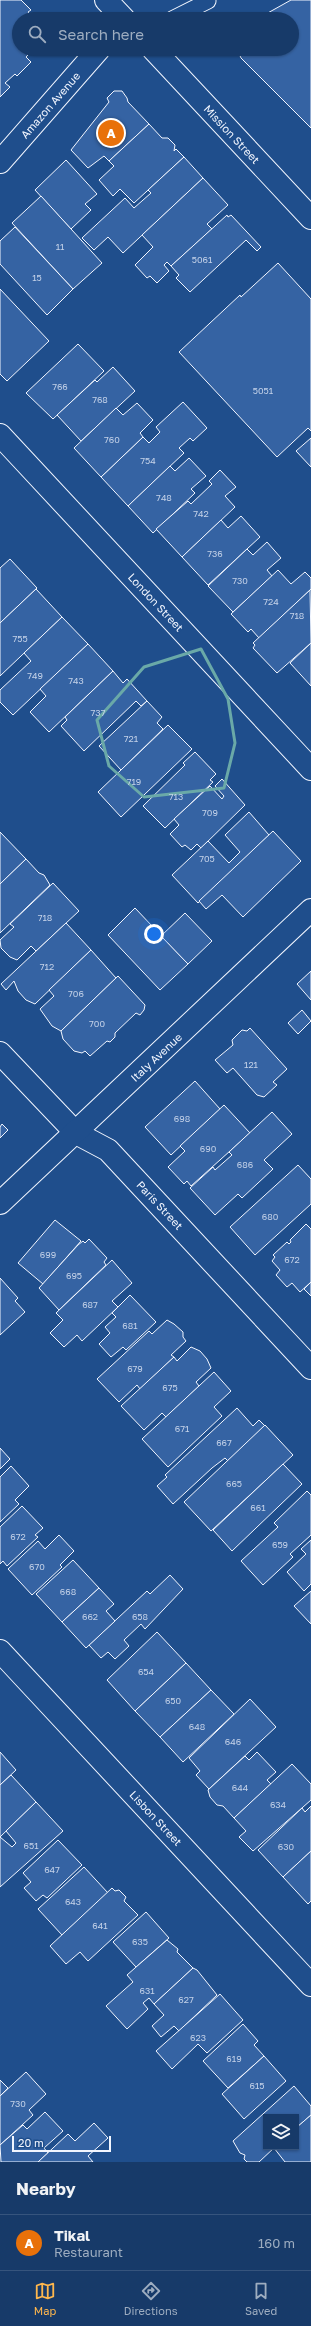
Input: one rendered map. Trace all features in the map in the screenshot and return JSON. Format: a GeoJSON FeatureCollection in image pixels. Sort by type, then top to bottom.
{"type":"FeatureCollection","features":[{"type":"Feature","properties":{"kind":"street"},"geometry":{"type":"LineString","coordinates":[[106,0],[117,12]]}},
{"type":"Feature","properties":{"kind":"street","name":"Amazon Avenue"},"geometry":{"type":"LineString","coordinates":[[0,162],[93,56]]}},
{"type":"Feature","properties":{"kind":"street","name":"Mission Street"},"geometry":{"type":"LineString","coordinates":[[160,56],[311,217]]}},
{"type":"Feature","properties":{"kind":"street","name":"London Street"},"geometry":{"type":"LineString","coordinates":[[0,435],[311,768]]}},
{"type":"Feature","properties":{"kind":"street","name":"Italy Avenue"},"geometry":{"type":"LineString","coordinates":[[0,1203],[311,910]]}},
{"type":"Feature","properties":{"kind":"street","name":"Paris Street"},"geometry":{"type":"LineString","coordinates":[[0,1053],[76,1133],[108,1150],[311,1368]]}},
{"type":"Feature","properties":{"kind":"street","name":"Lisbon Street"},"geometry":{"type":"LineString","coordinates":[[0,1651],[311,1985]]}},
{"type":"Feature","properties":{"kind":"lane"},"geometry":{"type":"LineString","coordinates":[[185,12],[208,0]]}},
{"type":"Feature","properties":{"kind":"highlighted area"},"geometry":{"type":"Polygon","coordinates":[[[201,649],[228,699],[235,743],[224,788],[144,797],[109,766],[97,720],[144,667],[201,649]]]}},
{"type":"Feature","properties":{"kind":"building"},"geometry":{"type":"Polygon","coordinates":[[[0,0],[21,0],[31,10],[28,12],[12,12],[12,56],[27,56],[26,57],[31,62],[17,76],[15,74],[5,83],[10,87],[0,97],[0,0]]]}},
{"type":"Feature","properties":{"kind":"building"},"geometry":{"type":"Polygon","coordinates":[[[291,0],[311,0],[311,128],[240,56],[299,56],[299,12],[270,12],[291,0]]]}},
{"type":"Feature","properties":{"kind":"building"},"geometry":{"type":"Polygon","coordinates":[[[114,91],[122,91],[128,102],[149,124],[109,161],[104,156],[88,168],[71,150],[109,102],[107,98],[114,91]]]}},
{"type":"Feature","properties":{"kind":"building"},"geometry":{"type":"Polygon","coordinates":[[[149,124],[162,138],[168,138],[175,145],[174,151],[176,149],[184,157],[134,203],[120,189],[113,196],[99,180],[114,166],[109,161],[149,124]]]}},
{"type":"Feature","properties":{"kind":"building"},"geometry":{"type":"Polygon","coordinates":[[[184,157],[203,178],[123,253],[108,237],[94,250],[82,238],[125,198],[134,208],[151,193],[148,190],[184,157]]]}},
{"type":"Feature","properties":{"kind":"building"},"geometry":{"type":"Polygon","coordinates":[[[66,160],[97,194],[85,204],[91,210],[71,229],[35,190],[66,160]]]}},
{"type":"Feature","properties":{"kind":"building"},"geometry":{"type":"Polygon","coordinates":[[[203,178],[228,205],[207,224],[212,229],[171,266],[167,262],[164,265],[169,271],[157,283],[150,276],[147,278],[135,265],[153,247],[142,235],[203,178]]]}},
{"type":"Feature","properties":{"kind":"building"},"geometry":{"type":"Polygon","coordinates":[[[41,196],[102,263],[73,289],[12,223],[41,196]]]}},
{"type":"Feature","properties":{"kind":"building"},"geometry":{"type":"Polygon","coordinates":[[[227,215],[228,217],[231,215],[261,247],[257,251],[246,240],[190,292],[176,278],[179,275],[171,266],[227,215]]]}},
{"type":"Feature","properties":{"kind":"building"},"geometry":{"type":"Polygon","coordinates":[[[15,227],[73,289],[47,315],[0,264],[0,241],[15,227]]]}},
{"type":"Feature","properties":{"kind":"building"},"geometry":{"type":"Polygon","coordinates":[[[278,263],[311,299],[311,431],[308,428],[277,457],[179,352],[240,295],[241,297],[278,263]]]}},
{"type":"Feature","properties":{"kind":"building"},"geometry":{"type":"Polygon","coordinates":[[[0,289],[49,341],[7,381],[0,374],[0,289]]]}},
{"type":"Feature","properties":{"kind":"building"},"geometry":{"type":"Polygon","coordinates":[[[78,344],[104,371],[53,419],[26,393],[78,344]]]}},
{"type":"Feature","properties":{"kind":"building"},"geometry":{"type":"Polygon","coordinates":[[[113,367],[135,391],[81,441],[57,415],[95,380],[97,382],[113,367]]]}},
{"type":"Feature","properties":{"kind":"building"},"geometry":{"type":"Polygon","coordinates":[[[183,402],[207,428],[193,441],[190,438],[179,448],[184,453],[128,506],[101,477],[143,437],[149,443],[160,432],[156,427],[183,402]]]}},
{"type":"Feature","properties":{"kind":"building"},"geometry":{"type":"Polygon","coordinates":[[[137,403],[153,420],[140,433],[143,437],[101,477],[74,448],[116,408],[123,415],[137,403]]]}},
{"type":"Feature","properties":{"kind":"building"},"geometry":{"type":"Polygon","coordinates":[[[311,438],[311,467],[296,451],[311,438]]]}},
{"type":"Feature","properties":{"kind":"building"},"geometry":{"type":"Polygon","coordinates":[[[189,458],[206,476],[191,489],[195,493],[153,533],[128,506],[170,466],[175,471],[189,458]]]}},
{"type":"Feature","properties":{"kind":"building"},"geometry":{"type":"Polygon","coordinates":[[[220,470],[236,487],[225,496],[235,507],[182,557],[156,529],[188,501],[191,504],[212,484],[209,481],[220,470]]]}},
{"type":"Feature","properties":{"kind":"building"},"geometry":{"type":"Polygon","coordinates":[[[241,516],[260,537],[208,585],[182,557],[221,520],[228,528],[241,516]]]}},
{"type":"Feature","properties":{"kind":"building"},"geometry":{"type":"Polygon","coordinates":[[[267,542],[281,558],[267,570],[272,576],[233,612],[208,586],[247,549],[253,555],[267,542]]]}},
{"type":"Feature","properties":{"kind":"building"},"geometry":{"type":"Polygon","coordinates":[[[10,559],[37,588],[0,623],[0,568],[10,559]]]}},
{"type":"Feature","properties":{"kind":"building"},"geometry":{"type":"Polygon","coordinates":[[[278,570],[291,584],[305,572],[311,578],[311,589],[259,638],[251,629],[248,632],[231,614],[278,570]]]}},
{"type":"Feature","properties":{"kind":"building"},"geometry":{"type":"Polygon","coordinates":[[[36,589],[62,617],[0,676],[0,623],[36,589]]]}},
{"type":"Feature","properties":{"kind":"building"},"geometry":{"type":"Polygon","coordinates":[[[310,590],[311,643],[277,673],[253,648],[255,645],[253,643],[310,590]]]}},
{"type":"Feature","properties":{"kind":"building"},"geometry":{"type":"Polygon","coordinates":[[[62,617],[88,644],[13,715],[0,702],[0,690],[31,661],[24,653],[62,617]]]}},
{"type":"Feature","properties":{"kind":"building"},"geometry":{"type":"Polygon","coordinates":[[[311,643],[311,686],[290,663],[311,643]]]}},
{"type":"Feature","properties":{"kind":"building"},"geometry":{"type":"Polygon","coordinates":[[[88,644],[113,671],[49,732],[30,712],[46,696],[40,689],[88,644]]]}},
{"type":"Feature","properties":{"kind":"building"},"geometry":{"type":"Polygon","coordinates":[[[113,671],[123,683],[127,679],[147,701],[141,706],[136,701],[84,751],[61,726],[67,720],[65,717],[113,671]]]}},
{"type":"Feature","properties":{"kind":"building"},"geometry":{"type":"Polygon","coordinates":[[[147,701],[162,717],[157,723],[163,729],[121,770],[99,746],[147,701]]]}},
{"type":"Feature","properties":{"kind":"building"},"geometry":{"type":"Polygon","coordinates":[[[168,725],[192,749],[121,817],[98,792],[168,725]]]}},
{"type":"Feature","properties":{"kind":"building"},"geometry":{"type":"Polygon","coordinates":[[[195,752],[216,774],[210,780],[213,782],[165,828],[143,806],[185,765],[183,763],[195,752]]]}},
{"type":"Feature","properties":{"kind":"building"},"geometry":{"type":"Polygon","coordinates":[[[222,779],[245,805],[201,848],[197,844],[191,850],[185,845],[182,847],[170,834],[179,825],[174,819],[210,786],[222,799],[224,796],[215,786],[222,779]]]}},
{"type":"Feature","properties":{"kind":"building"},"geometry":{"type":"Polygon","coordinates":[[[249,812],[269,835],[198,903],[172,875],[208,841],[229,863],[240,852],[225,835],[249,812]]]}},
{"type":"Feature","properties":{"kind":"building"},"geometry":{"type":"Polygon","coordinates":[[[273,831],[301,861],[243,917],[222,895],[206,909],[199,901],[273,831]]]}},
{"type":"Feature","properties":{"kind":"building"},"geometry":{"type":"Polygon","coordinates":[[[0,832],[26,859],[0,884],[0,832]]]}},
{"type":"Feature","properties":{"kind":"building"},"geometry":{"type":"Polygon","coordinates":[[[26,859],[39,873],[44,875],[50,885],[0,933],[0,884],[26,859]]]}},
{"type":"Feature","properties":{"kind":"building"},"geometry":{"type":"Polygon","coordinates":[[[53,883],[79,911],[36,951],[31,946],[17,960],[10,957],[1,948],[0,940],[14,927],[10,924],[53,883]]]}},
{"type":"Feature","properties":{"kind":"building"},"geometry":{"type":"Polygon","coordinates":[[[135,908],[188,964],[160,990],[108,935],[135,908]]]}},
{"type":"Feature","properties":{"kind":"building"},"geometry":{"type":"Polygon","coordinates":[[[185,913],[212,941],[188,964],[161,936],[185,913]]]}},
{"type":"Feature","properties":{"kind":"building"},"geometry":{"type":"Polygon","coordinates":[[[66,923],[91,950],[35,1004],[26,1000],[18,991],[14,981],[6,990],[1,984],[66,923]]]}},
{"type":"Feature","properties":{"kind":"building"},"geometry":{"type":"Polygon","coordinates":[[[91,950],[116,978],[61,1031],[52,1026],[40,1009],[54,996],[49,990],[91,950]]]}},
{"type":"Feature","properties":{"kind":"building"},"geometry":{"type":"Polygon","coordinates":[[[311,971],[311,1000],[297,984],[311,971]]]}},
{"type":"Feature","properties":{"kind":"building"},"geometry":{"type":"Polygon","coordinates":[[[118,976],[145,1005],[144,1010],[140,1015],[136,1013],[115,1033],[115,1037],[110,1042],[107,1041],[90,1056],[85,1051],[82,1053],[74,1051],[63,1039],[61,1031],[118,976]]]}},
{"type":"Feature","properties":{"kind":"building"},"geometry":{"type":"Polygon","coordinates":[[[302,1010],[311,1021],[298,1034],[288,1023],[302,1010]]]}},
{"type":"Feature","properties":{"kind":"building"},"geometry":{"type":"Polygon","coordinates":[[[250,1028],[287,1069],[273,1082],[277,1085],[264,1097],[257,1095],[233,1068],[227,1073],[215,1060],[233,1045],[232,1040],[242,1030],[247,1031],[250,1028]]]}},
{"type":"Feature","properties":{"kind":"building"},"geometry":{"type":"Polygon","coordinates":[[[195,1081],[220,1109],[171,1155],[145,1127],[195,1081]]]}},
{"type":"Feature","properties":{"kind":"building"},"geometry":{"type":"Polygon","coordinates":[[[224,1105],[250,1133],[191,1186],[187,1181],[184,1184],[168,1167],[185,1151],[180,1146],[224,1105]]]}},
{"type":"Feature","properties":{"kind":"building"},"geometry":{"type":"Polygon","coordinates":[[[272,1112],[292,1134],[264,1160],[273,1169],[242,1198],[238,1194],[215,1215],[190,1188],[213,1167],[215,1170],[232,1155],[229,1152],[272,1112]]]}},
{"type":"Feature","properties":{"kind":"building"},"geometry":{"type":"Polygon","coordinates":[[[2,1124],[8,1130],[0,1138],[0,1127],[2,1124]]]}},
{"type":"Feature","properties":{"kind":"building"},"geometry":{"type":"Polygon","coordinates":[[[298,1165],[311,1179],[311,1204],[255,1255],[230,1227],[298,1165]]]}},
{"type":"Feature","properties":{"kind":"building"},"geometry":{"type":"Polygon","coordinates":[[[55,1220],[81,1241],[43,1284],[18,1263],[55,1220]]]}},
{"type":"Feature","properties":{"kind":"building"},"geometry":{"type":"Polygon","coordinates":[[[306,1224],[311,1229],[311,1282],[300,1292],[292,1283],[287,1287],[276,1275],[280,1270],[272,1261],[275,1257],[273,1255],[287,1242],[289,1244],[291,1242],[290,1240],[306,1224]]]}},
{"type":"Feature","properties":{"kind":"building"},"geometry":{"type":"Polygon","coordinates":[[[89,1239],[107,1258],[104,1262],[106,1265],[59,1310],[39,1288],[78,1245],[83,1241],[85,1243],[89,1239]]]}},
{"type":"Feature","properties":{"kind":"building"},"geometry":{"type":"Polygon","coordinates":[[[112,1260],[132,1283],[112,1301],[118,1307],[82,1341],[77,1335],[64,1347],[50,1333],[63,1320],[56,1313],[112,1260]]]}},
{"type":"Feature","properties":{"kind":"building"},"geometry":{"type":"Polygon","coordinates":[[[0,1278],[18,1298],[15,1301],[25,1312],[0,1335],[0,1278]]]}},
{"type":"Feature","properties":{"kind":"building"},"geometry":{"type":"Polygon","coordinates":[[[311,1282],[311,1296],[304,1289],[311,1282]]]}},
{"type":"Feature","properties":{"kind":"building"},"geometry":{"type":"Polygon","coordinates":[[[130,1295],[156,1322],[126,1350],[123,1347],[111,1357],[99,1344],[110,1333],[105,1327],[116,1317],[112,1313],[130,1295]]]}},
{"type":"Feature","properties":{"kind":"building"},"geometry":{"type":"Polygon","coordinates":[[[167,1320],[183,1332],[183,1337],[186,1341],[171,1355],[174,1357],[140,1389],[137,1385],[119,1402],[97,1379],[149,1331],[152,1334],[167,1320]]]}},
{"type":"Feature","properties":{"kind":"building"},"geometry":{"type":"Polygon","coordinates":[[[191,1347],[200,1351],[207,1359],[211,1368],[196,1382],[199,1386],[166,1417],[162,1413],[144,1430],[121,1406],[174,1357],[177,1361],[191,1347]]]}},
{"type":"Feature","properties":{"kind":"building"},"geometry":{"type":"Polygon","coordinates":[[[214,1372],[231,1391],[214,1407],[222,1416],[168,1467],[142,1439],[214,1372]]]}},
{"type":"Feature","properties":{"kind":"building"},"geometry":{"type":"Polygon","coordinates":[[[237,1408],[253,1426],[259,1420],[265,1426],[228,1461],[225,1458],[212,1468],[173,1504],[157,1486],[167,1477],[165,1475],[237,1408]]]}},
{"type":"Feature","properties":{"kind":"building"},"geometry":{"type":"Polygon","coordinates":[[[265,1425],[293,1455],[211,1531],[184,1502],[265,1425]]]}},
{"type":"Feature","properties":{"kind":"building"},"geometry":{"type":"Polygon","coordinates":[[[0,1448],[10,1459],[0,1469],[0,1448]]]}},
{"type":"Feature","properties":{"kind":"building"},"geometry":{"type":"Polygon","coordinates":[[[283,1464],[302,1484],[232,1551],[213,1530],[283,1464]]]}},
{"type":"Feature","properties":{"kind":"building"},"geometry":{"type":"Polygon","coordinates":[[[11,1466],[29,1486],[15,1500],[19,1504],[0,1522],[0,1477],[11,1466]]]}},
{"type":"Feature","properties":{"kind":"building"},"geometry":{"type":"Polygon","coordinates":[[[307,1491],[311,1495],[311,1535],[290,1554],[293,1557],[263,1585],[241,1561],[278,1527],[274,1523],[307,1491]]]}},
{"type":"Feature","properties":{"kind":"building"},"geometry":{"type":"Polygon","coordinates":[[[22,1506],[43,1528],[35,1535],[38,1537],[7,1566],[3,1561],[0,1564],[0,1527],[22,1506]]]}},
{"type":"Feature","properties":{"kind":"building"},"geometry":{"type":"Polygon","coordinates":[[[59,1535],[74,1551],[60,1565],[62,1567],[32,1595],[8,1569],[38,1541],[45,1549],[59,1535]]]}},
{"type":"Feature","properties":{"kind":"building"},"geometry":{"type":"Polygon","coordinates":[[[311,1540],[311,1584],[304,1591],[287,1572],[306,1554],[301,1549],[311,1540]]]}},
{"type":"Feature","properties":{"kind":"building"},"geometry":{"type":"Polygon","coordinates":[[[73,1560],[99,1588],[62,1622],[36,1594],[73,1560]]]}},
{"type":"Feature","properties":{"kind":"building"},"geometry":{"type":"Polygon","coordinates":[[[170,1575],[183,1589],[145,1629],[141,1624],[124,1640],[129,1646],[115,1659],[108,1652],[101,1658],[89,1645],[147,1591],[150,1594],[170,1575]]]}},
{"type":"Feature","properties":{"kind":"building"},"geometry":{"type":"Polygon","coordinates":[[[99,1588],[114,1604],[106,1611],[115,1621],[86,1648],[62,1622],[99,1588]]]}},
{"type":"Feature","properties":{"kind":"building"},"geometry":{"type":"Polygon","coordinates":[[[311,1591],[311,1624],[294,1606],[311,1591]]]}},
{"type":"Feature","properties":{"kind":"building"},"geometry":{"type":"Polygon","coordinates":[[[157,1632],[186,1663],[135,1711],[107,1680],[157,1632]]]}},
{"type":"Feature","properties":{"kind":"building"},"geometry":{"type":"Polygon","coordinates":[[[186,1663],[211,1690],[160,1737],[135,1711],[186,1663]]]}},
{"type":"Feature","properties":{"kind":"building"},"geometry":{"type":"Polygon","coordinates":[[[211,1690],[234,1714],[183,1762],[160,1737],[211,1690]]]}},
{"type":"Feature","properties":{"kind":"building"},"geometry":{"type":"Polygon","coordinates":[[[250,1699],[276,1727],[209,1789],[196,1775],[200,1771],[189,1758],[250,1699]]]}},
{"type":"Feature","properties":{"kind":"building"},"geometry":{"type":"Polygon","coordinates":[[[0,1752],[16,1770],[0,1785],[0,1752]]]}},
{"type":"Feature","properties":{"kind":"building"},"geometry":{"type":"Polygon","coordinates":[[[257,1752],[276,1772],[267,1780],[271,1784],[234,1818],[223,1806],[217,1805],[210,1797],[208,1790],[245,1756],[249,1760],[257,1752]]]}},
{"type":"Feature","properties":{"kind":"building"},"geometry":{"type":"Polygon","coordinates":[[[292,1764],[311,1784],[311,1800],[253,1851],[239,1837],[246,1831],[234,1818],[292,1764]]]}},
{"type":"Feature","properties":{"kind":"building"},"geometry":{"type":"Polygon","coordinates":[[[11,1775],[36,1802],[0,1837],[0,1785],[11,1775]]]}},
{"type":"Feature","properties":{"kind":"building"},"geometry":{"type":"Polygon","coordinates":[[[36,1802],[63,1831],[0,1887],[0,1837],[12,1847],[16,1843],[6,1831],[36,1802]]]}},
{"type":"Feature","properties":{"kind":"building"},"geometry":{"type":"Polygon","coordinates":[[[311,1806],[311,1851],[283,1877],[258,1850],[302,1808],[305,1812],[311,1806]]]}},
{"type":"Feature","properties":{"kind":"building"},"geometry":{"type":"Polygon","coordinates":[[[58,1840],[82,1865],[47,1898],[43,1895],[36,1901],[24,1888],[31,1882],[23,1873],[58,1840]]]}},
{"type":"Feature","properties":{"kind":"building"},"geometry":{"type":"Polygon","coordinates":[[[311,1851],[311,1901],[308,1904],[283,1877],[311,1851]]]}},
{"type":"Feature","properties":{"kind":"building"},"geometry":{"type":"Polygon","coordinates":[[[84,1867],[108,1893],[62,1935],[38,1909],[84,1867]]]}},
{"type":"Feature","properties":{"kind":"building"},"geometry":{"type":"Polygon","coordinates":[[[112,1888],[115,1891],[119,1890],[126,1897],[124,1901],[138,1915],[88,1961],[80,1952],[66,1964],[50,1946],[112,1888]]]}},
{"type":"Feature","properties":{"kind":"building"},"geometry":{"type":"Polygon","coordinates":[[[146,1912],[169,1938],[136,1967],[113,1942],[146,1912]]]}},
{"type":"Feature","properties":{"kind":"building"},"geometry":{"type":"Polygon","coordinates":[[[167,1940],[178,1949],[177,1952],[193,1968],[154,2004],[149,1998],[143,2003],[148,2009],[127,2029],[106,2006],[133,1982],[127,1975],[167,1940]]]}},
{"type":"Feature","properties":{"kind":"building"},"geometry":{"type":"Polygon","coordinates":[[[193,1968],[197,1970],[217,1995],[179,2031],[174,2026],[161,2037],[152,2026],[164,2015],[154,2004],[193,1968]]]}},
{"type":"Feature","properties":{"kind":"building"},"geometry":{"type":"Polygon","coordinates":[[[220,1994],[243,2020],[207,2053],[198,2044],[172,2069],[156,2051],[220,1994]]]}},
{"type":"Feature","properties":{"kind":"building"},"geometry":{"type":"Polygon","coordinates":[[[243,2024],[258,2041],[254,2045],[264,2056],[228,2088],[203,2061],[243,2024]]]}},
{"type":"Feature","properties":{"kind":"building"},"geometry":{"type":"Polygon","coordinates":[[[264,2056],[286,2081],[244,2119],[222,2094],[264,2056]]]}},
{"type":"Feature","properties":{"kind":"building"},"geometry":{"type":"Polygon","coordinates":[[[26,2072],[46,2094],[29,2110],[33,2115],[0,2145],[0,2096],[26,2072]]]}},
{"type":"Feature","properties":{"kind":"building"},"geometry":{"type":"Polygon","coordinates":[[[0,2080],[8,2088],[0,2096],[0,2080]]]}},
{"type":"Feature","properties":{"kind":"building"},"geometry":{"type":"Polygon","coordinates":[[[294,2086],[311,2106],[311,2115],[299,2125],[299,2114],[263,2114],[263,2150],[272,2150],[259,2162],[247,2162],[244,2159],[245,2155],[240,2153],[233,2141],[294,2086]]]}},
{"type":"Feature","properties":{"kind":"building"},"geometry":{"type":"Polygon","coordinates":[[[45,2112],[63,2131],[44,2148],[48,2153],[38,2162],[1,2162],[0,2145],[23,2125],[27,2129],[45,2112]]]}},
{"type":"Feature","properties":{"kind":"building"},"geometry":{"type":"Polygon","coordinates":[[[311,2115],[311,2162],[285,2162],[276,2150],[299,2150],[299,2125],[311,2115]]]}},
{"type":"Feature","properties":{"kind":"building"},"geometry":{"type":"Polygon","coordinates":[[[94,2123],[108,2138],[88,2156],[93,2162],[38,2162],[68,2134],[75,2141],[94,2123]]]}},
{"type":"Feature","properties":{"kind":"place","name":"Tikal"},"geometry":{"type":"Point","coordinates":[111,133]}}]}
